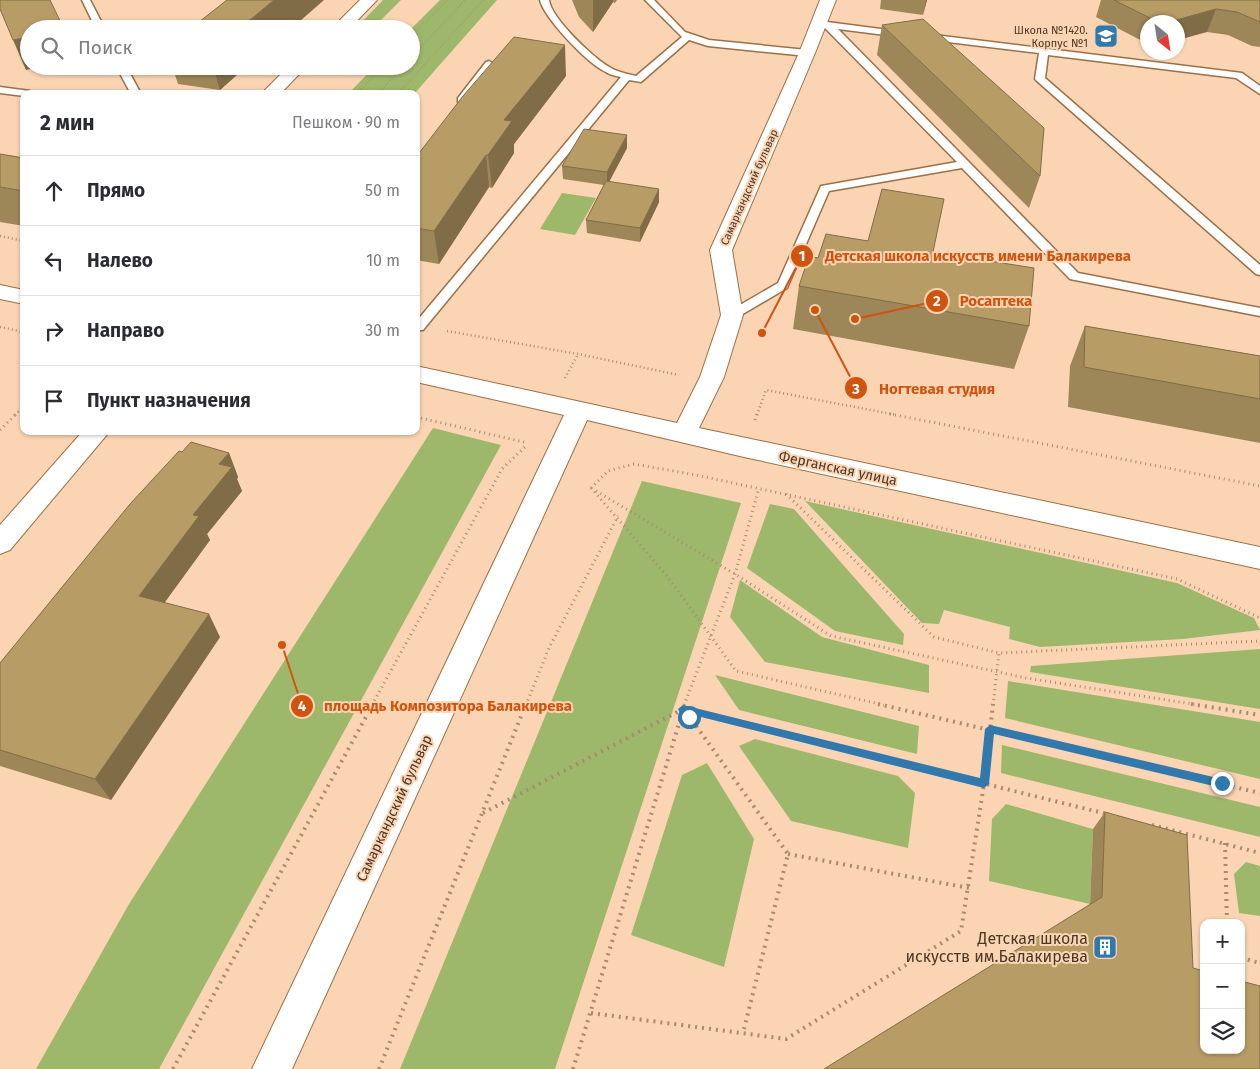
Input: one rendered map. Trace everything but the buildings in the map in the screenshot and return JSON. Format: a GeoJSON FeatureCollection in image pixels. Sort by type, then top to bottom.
{"type":"FeatureCollection","features":[{"type":"Feature","properties":{"kind":"street"},"geometry":{"type":"LineString","coordinates":[[349,20],[370,0]]}},
{"type":"Feature","properties":{"kind":"street","name":"Самаркандский бульвар"},"geometry":{"type":"LineString","coordinates":[[684,433],[712,378],[732,315],[721,250],[807,53],[824,25],[828,0]]}},
{"type":"Feature","properties":{"kind":"street"},"geometry":{"type":"LineString","coordinates":[[274,90],[290,75]]}},
{"type":"Feature","properties":{"kind":"street"},"geometry":{"type":"LineString","coordinates":[[0,292],[20,296]]}},
{"type":"Feature","properties":{"kind":"street","name":"Ферганская улица"},"geometry":{"type":"LineString","coordinates":[[420,375],[763,452],[1260,558]]}},
{"type":"Feature","properties":{"kind":"street","name":"Самаркандский бульвар"},"geometry":{"type":"LineString","coordinates":[[272,1069],[580,410]]}},
{"type":"Feature","properties":{"kind":"street"},"geometry":{"type":"LineString","coordinates":[[0,543],[94,435]]}},
{"type":"Feature","properties":{"kind":"lane"},"geometry":{"type":"LineString","coordinates":[[86,0],[96,20]]}},
{"type":"Feature","properties":{"kind":"lane"},"geometry":{"type":"LineString","coordinates":[[545,0],[555,21],[593,59],[608,70],[638,80],[688,36]]}},
{"type":"Feature","properties":{"kind":"lane"},"geometry":{"type":"LineString","coordinates":[[649,0],[682,34],[708,43],[807,53]]}},
{"type":"Feature","properties":{"kind":"lane"},"geometry":{"type":"LineString","coordinates":[[824,25],[1239,75],[1260,92]]}},
{"type":"Feature","properties":{"kind":"lane"},"geometry":{"type":"LineString","coordinates":[[824,25],[965,164],[1074,276],[1260,312]]}},
{"type":"Feature","properties":{"kind":"lane"},"geometry":{"type":"LineString","coordinates":[[1044,50],[1040,79],[1260,271]]}},
{"type":"Feature","properties":{"kind":"lane"},"geometry":{"type":"LineString","coordinates":[[452,112],[488,64]]}},
{"type":"Feature","properties":{"kind":"lane"},"geometry":{"type":"LineString","coordinates":[[126,75],[134,90]]}},
{"type":"Feature","properties":{"kind":"lane"},"geometry":{"type":"LineString","coordinates":[[420,326],[626,76]]}},
{"type":"Feature","properties":{"kind":"lane"},"geometry":{"type":"LineString","coordinates":[[0,90],[20,93]]}},
{"type":"Feature","properties":{"kind":"lane"},"geometry":{"type":"LineString","coordinates":[[732,315],[783,284],[824,188],[965,164]]}},
{"type":"Feature","properties":{"kind":"path"},"geometry":{"type":"LineString","coordinates":[[420,28],[447,0]]}},
{"type":"Feature","properties":{"kind":"path"},"geometry":{"type":"LineString","coordinates":[[420,48],[465,0]]}},
{"type":"Feature","properties":{"kind":"path"},"geometry":{"type":"LineString","coordinates":[[420,70],[483,0]]}},
{"type":"Feature","properties":{"kind":"path"},"geometry":{"type":"LineString","coordinates":[[361,90],[375,75]]}},
{"type":"Feature","properties":{"kind":"path"},"geometry":{"type":"LineString","coordinates":[[382,90],[395,75]]}},
{"type":"Feature","properties":{"kind":"path"},"geometry":{"type":"LineString","coordinates":[[402,90],[415,75]]}},
{"type":"Feature","properties":{"kind":"path"},"geometry":{"type":"LineString","coordinates":[[0,236],[20,240]]}},
{"type":"Feature","properties":{"kind":"path"},"geometry":{"type":"LineString","coordinates":[[0,327],[20,331]]}},
{"type":"Feature","properties":{"kind":"path"},"geometry":{"type":"LineString","coordinates":[[420,327],[578,354],[680,375]]}},
{"type":"Feature","properties":{"kind":"path"},"geometry":{"type":"LineString","coordinates":[[563,383],[578,354]]}},
{"type":"Feature","properties":{"kind":"path"},"geometry":{"type":"LineString","coordinates":[[766,390],[1260,486]]}},
{"type":"Feature","properties":{"kind":"path"},"geometry":{"type":"LineString","coordinates":[[0,430],[20,410]]}},
{"type":"Feature","properties":{"kind":"path"},"geometry":{"type":"LineString","coordinates":[[173,1069],[502,469],[529,443],[420,418]]}},
{"type":"Feature","properties":{"kind":"path"},"geometry":{"type":"LineString","coordinates":[[591,488],[608,470],[634,464],[785,493],[1177,579],[1260,618]]}},
{"type":"Feature","properties":{"kind":"path"},"geometry":{"type":"LineString","coordinates":[[591,488],[618,516],[712,634],[736,671],[1260,793]]}},
{"type":"Feature","properties":{"kind":"path"},"geometry":{"type":"LineString","coordinates":[[591,488],[735,574],[831,636],[996,672],[1260,715]]}},
{"type":"Feature","properties":{"kind":"path"},"geometry":{"type":"LineString","coordinates":[[573,1069],[683,709],[735,574],[759,488]]}},
{"type":"Feature","properties":{"kind":"path"},"geometry":{"type":"LineString","coordinates":[[785,493],[934,637],[999,653],[1260,641]]}},
{"type":"Feature","properties":{"kind":"path"},"geometry":{"type":"LineString","coordinates":[[379,1069],[549,648],[618,516]]}},
{"type":"Feature","properties":{"kind":"path"},"geometry":{"type":"LineString","coordinates":[[591,1013],[786,1039],[961,931],[984,784],[999,653]]}},
{"type":"Feature","properties":{"kind":"path"},"geometry":{"type":"LineString","coordinates":[[483,812],[683,709],[1109,815]]}},
{"type":"Feature","properties":{"kind":"path"},"geometry":{"type":"LineString","coordinates":[[683,709],[788,854],[969,888]]}},
{"type":"Feature","properties":{"kind":"path"},"geometry":{"type":"LineString","coordinates":[[1148,824],[1260,853]]}},
{"type":"Feature","properties":{"kind":"path"},"geometry":{"type":"LineString","coordinates":[[1224,843],[1227,919]]}},
{"type":"Feature","properties":{"kind":"path"},"geometry":{"type":"LineString","coordinates":[[743,1034],[788,854]]}},
{"type":"Feature","properties":{"kind":"path"},"geometry":{"type":"LineString","coordinates":[[1245,959],[1260,963]]}},
{"type":"Feature","properties":{"kind":"green space"},"geometry":{"type":"Polygon","coordinates":[[[383,0],[401,0],[381,20],[364,20],[383,0]]]}},
{"type":"Feature","properties":{"kind":"green space"},"geometry":{"type":"Polygon","coordinates":[[[440,0],[497,0],[418,90],[352,90],[366,75],[420,75],[420,20],[440,0]]]}},
{"type":"Feature","properties":{"kind":"green space"},"geometry":{"type":"Polygon","coordinates":[[[562,193],[596,198],[575,235],[540,229],[562,193]]]}},
{"type":"Feature","properties":{"kind":"green space"},"geometry":{"type":"Polygon","coordinates":[[[433,428],[501,445],[159,1069],[36,1069],[129,904],[433,428]]]}},
{"type":"Feature","properties":{"kind":"green space"},"geometry":{"type":"Polygon","coordinates":[[[642,481],[741,503],[555,1069],[400,1069],[642,481]]]}},
{"type":"Feature","properties":{"kind":"green space"},"geometry":{"type":"Polygon","coordinates":[[[805,501],[1177,583],[1254,618],[1260,630],[1183,639],[1040,647],[1009,639],[1010,627],[944,610],[939,624],[922,623],[805,501]]]}},
{"type":"Feature","properties":{"kind":"green space"},"geometry":{"type":"Polygon","coordinates":[[[770,504],[794,509],[904,634],[903,645],[835,631],[747,568],[770,504]]]}},
{"type":"Feature","properties":{"kind":"green space"},"geometry":{"type":"Polygon","coordinates":[[[740,580],[822,637],[929,665],[929,693],[765,662],[730,617],[740,580]]]}},
{"type":"Feature","properties":{"kind":"green space"},"geometry":{"type":"Polygon","coordinates":[[[1260,649],[1260,709],[1030,672],[1031,666],[1260,649]]]}},
{"type":"Feature","properties":{"kind":"green space"},"geometry":{"type":"Polygon","coordinates":[[[715,675],[919,726],[917,754],[739,710],[715,675]]]}},
{"type":"Feature","properties":{"kind":"green space"},"geometry":{"type":"Polygon","coordinates":[[[1008,681],[1260,722],[1260,779],[1005,718],[1008,681]]]}},
{"type":"Feature","properties":{"kind":"green space"},"geometry":{"type":"Polygon","coordinates":[[[755,739],[898,776],[915,793],[908,848],[791,821],[739,746],[755,739]]]}},
{"type":"Feature","properties":{"kind":"green space"},"geometry":{"type":"Polygon","coordinates":[[[1002,745],[1260,807],[1260,837],[1001,773],[1002,745]]]}},
{"type":"Feature","properties":{"kind":"green space"},"geometry":{"type":"Polygon","coordinates":[[[707,763],[754,839],[724,967],[631,935],[682,775],[707,763]]]}},
{"type":"Feature","properties":{"kind":"green space"},"geometry":{"type":"Polygon","coordinates":[[[1006,804],[1093,829],[1090,904],[989,881],[992,819],[1006,804]]]}},
{"type":"Feature","properties":{"kind":"green space"},"geometry":{"type":"Polygon","coordinates":[[[1246,862],[1260,866],[1260,916],[1239,913],[1234,874],[1246,862]]]}},
{"type":"Feature","properties":{"kind":"place","name":"Школа №1420. Корпус №1"},"geometry":{"type":"Point","coordinates":[1106,36]}},
{"type":"Feature","properties":{"kind":"place","name":"Ногтевая студия"},"geometry":{"type":"Point","coordinates":[815,310]}},
{"type":"Feature","properties":{"kind":"place","name":"Росаптека"},"geometry":{"type":"Point","coordinates":[855,319]}},
{"type":"Feature","properties":{"kind":"place","name":"Детская школа искусств имени Балакирева"},"geometry":{"type":"Point","coordinates":[762,333]}},
{"type":"Feature","properties":{"kind":"place","name":"площадь Композитора Балакирева"},"geometry":{"type":"Point","coordinates":[282,645]}},
{"type":"Feature","properties":{"kind":"place","name":"Детская школа искусств им.Балакирева"},"geometry":{"type":"Point","coordinates":[1105,947]}},
{"type":"Feature","properties":{"kind":"route"},"geometry":{"type":"LineString","coordinates":[[689,717],[683,709],[984,784],[990,729],[1222,783]]}}]}
